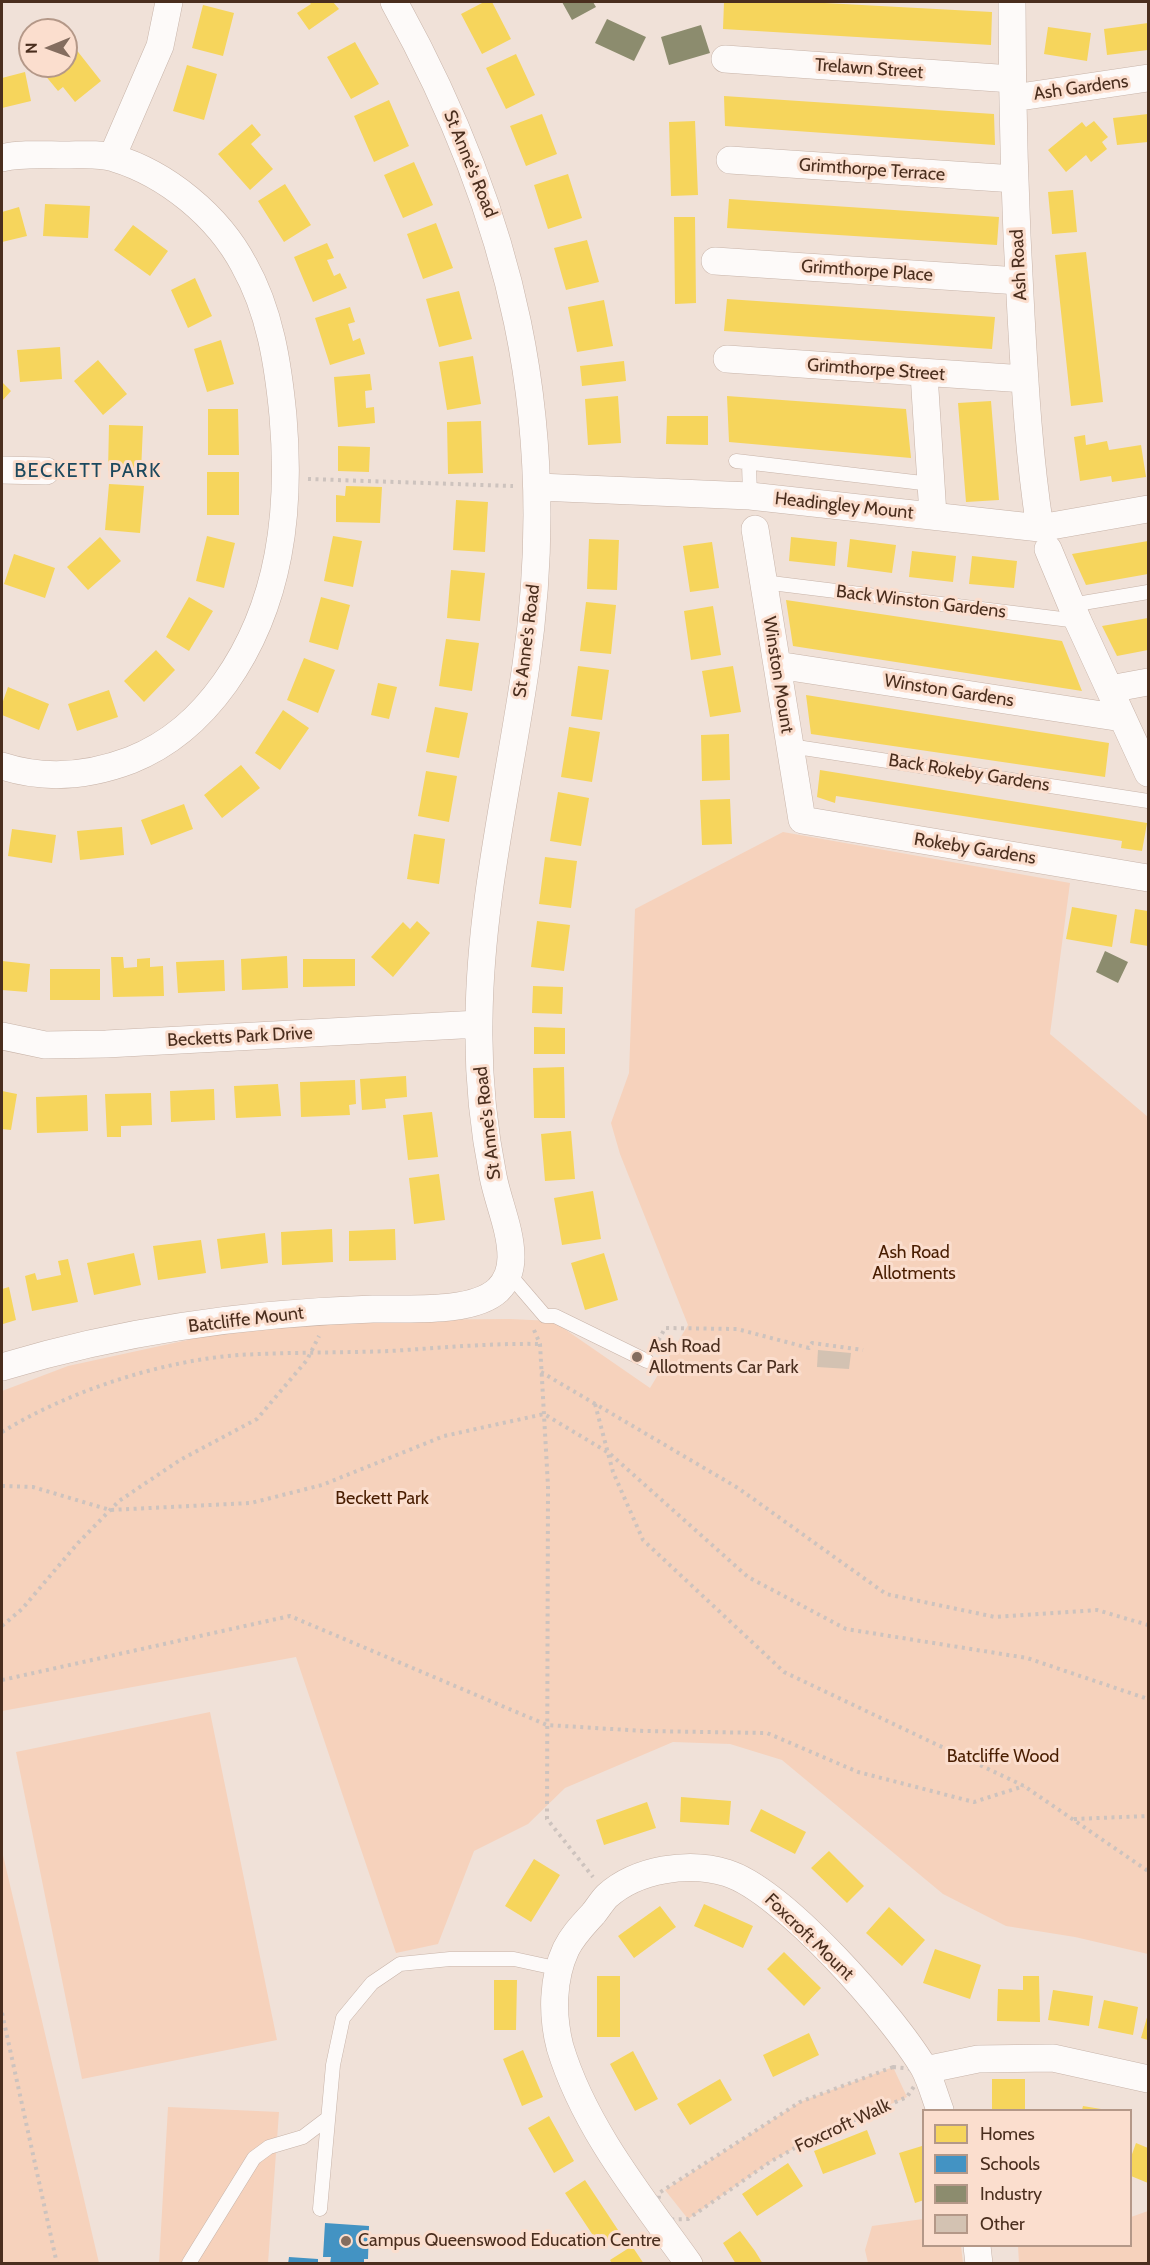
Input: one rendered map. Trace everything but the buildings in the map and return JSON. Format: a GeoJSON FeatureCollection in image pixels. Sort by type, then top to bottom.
{"type":"FeatureCollection","features":[{"type":"Feature","properties":{"kind":"street"},"geometry":{"type":"LineString","coordinates":[[112,157],[160,46],[169,2]]}},
{"type":"Feature","properties":{"kind":"street","name":"St Anne's Road"},"geometry":{"type":"LineString","coordinates":[[394,2],[418,45],[454,123],[494,225],[516,303],[531,401],[538,487],[535,570],[526,662],[481,961],[478,1024],[481,1080],[493,1174],[509,1242],[501,1284]]}},
{"type":"Feature","properties":{"kind":"street","name":"Ash Road"},"geometry":{"type":"LineString","coordinates":[[1012,2],[1012,88],[1019,281],[1033,482],[1044,538],[1075,613],[1148,771]]}},
{"type":"Feature","properties":{"kind":"street","name":"Trelawn Street"},"geometry":{"type":"LineString","coordinates":[[725,59],[1012,88]]}},
{"type":"Feature","properties":{"kind":"street","name":"Ash Gardens"},"geometry":{"type":"LineString","coordinates":[[1012,88],[1149,78]]}},
{"type":"Feature","properties":{"kind":"street"},"geometry":{"type":"LineString","coordinates":[[2,158],[50,154],[112,157],[141,168],[174,187],[228,239],[244,265],[259,298],[274,343],[280,381],[286,478],[281,543],[269,597],[238,664],[214,698],[193,722],[170,741],[112,767],[52,776],[2,766]]}},
{"type":"Feature","properties":{"kind":"street","name":"Grimthorpe Terrace"},"geometry":{"type":"LineString","coordinates":[[730,160],[1015,179]]}},
{"type":"Feature","properties":{"kind":"street","name":"Grimthorpe Place"},"geometry":{"type":"LineString","coordinates":[[715,261],[1019,281]]}},
{"type":"Feature","properties":{"kind":"street","name":"Grimthorpe Street"},"geometry":{"type":"LineString","coordinates":[[726,359],[1025,379]]}},
{"type":"Feature","properties":{"kind":"street"},"geometry":{"type":"LineString","coordinates":[[924,374],[933,515]]}},
{"type":"Feature","properties":{"kind":"street"},"geometry":{"type":"LineString","coordinates":[[2,470],[46,471]]}},
{"type":"Feature","properties":{"kind":"street","name":"Headingley Mount"},"geometry":{"type":"LineString","coordinates":[[538,487],[750,496],[933,515],[1044,538],[1149,509]]}},
{"type":"Feature","properties":{"kind":"street","name":"Winston Mount"},"geometry":{"type":"LineString","coordinates":[[755,529],[802,820]]}},
{"type":"Feature","properties":{"kind":"street","name":"Winston Gardens"},"geometry":{"type":"LineString","coordinates":[[777,665],[1122,718]]}},
{"type":"Feature","properties":{"kind":"street"},"geometry":{"type":"LineString","coordinates":[[1110,689],[1149,682]]}},
{"type":"Feature","properties":{"kind":"street","name":"Rokeby Gardens"},"geometry":{"type":"LineString","coordinates":[[802,820],[1149,878]]}},
{"type":"Feature","properties":{"kind":"street","name":"Becketts Park Drive"},"geometry":{"type":"LineString","coordinates":[[2,1036],[45,1045],[106,1044],[478,1024]]}},
{"type":"Feature","properties":{"kind":"street","name":"Batcliffe Mount"},"geometry":{"type":"LineString","coordinates":[[2,1367],[60,1350],[147,1333],[256,1317],[332,1310],[459,1306],[480,1301],[501,1284]]}},
{"type":"Feature","properties":{"kind":"street","name":"Foxcroft Mount"},"geometry":{"type":"LineString","coordinates":[[689,2264],[629,2181],[582,2100],[569,2073],[554,2016],[555,1994],[565,1950],[578,1929],[607,1896],[651,1872],[680,1868],[702,1868],[728,1873],[759,1889],[794,1916],[893,2024],[925,2070],[940,2109]]}},
{"type":"Feature","properties":{"kind":"street"},"geometry":{"type":"LineString","coordinates":[[925,2070],[978,2059],[1053,2058],[1149,2079]]}},
{"type":"Feature","properties":{"kind":"street"},"geometry":{"type":"LineString","coordinates":[[977,2247],[979,2264]]}},
{"type":"Feature","properties":{"kind":"lane"},"geometry":{"type":"LineString","coordinates":[[750,496],[742,462],[931,484]]}},
{"type":"Feature","properties":{"kind":"lane","name":"Back Winston Gardens"},"geometry":{"type":"LineString","coordinates":[[763,582],[1075,613],[1149,592]]}},
{"type":"Feature","properties":{"kind":"lane","name":"Back Rokeby Gardens"},"geometry":{"type":"LineString","coordinates":[[790,746],[1149,801]]}},
{"type":"Feature","properties":{"kind":"lane"},"geometry":{"type":"LineString","coordinates":[[501,1284],[545,1316],[555,1316],[647,1361]]}},
{"type":"Feature","properties":{"kind":"lane"},"geometry":{"type":"LineString","coordinates":[[320,2209],[333,2065],[343,2018],[372,1983],[400,1964],[450,1959],[514,1959],[560,1969]]}},
{"type":"Feature","properties":{"kind":"lane"},"geometry":{"type":"LineString","coordinates":[[189,2263],[254,2158],[268,2147],[303,2137],[328,2118]]}},
{"type":"Feature","properties":{"kind":"path"},"geometry":{"type":"LineString","coordinates":[[286,478],[538,487]]}},
{"type":"Feature","properties":{"kind":"path"},"geometry":{"type":"LineString","coordinates":[[2,1626],[22,1609],[78,1543],[110,1510],[180,1460],[257,1419],[311,1352],[332,1310]]}},
{"type":"Feature","properties":{"kind":"path"},"geometry":{"type":"LineString","coordinates":[[531,1324],[540,1344],[548,1486],[547,1819],[607,1896]]}},
{"type":"Feature","properties":{"kind":"path"},"geometry":{"type":"LineString","coordinates":[[647,1361],[666,1328],[737,1329],[809,1348],[812,1343],[863,1350]]}},
{"type":"Feature","properties":{"kind":"path"},"geometry":{"type":"LineString","coordinates":[[2,1432],[34,1412],[91,1388],[165,1368],[236,1355],[389,1351],[482,1343],[540,1344]]}},
{"type":"Feature","properties":{"kind":"path"},"geometry":{"type":"LineString","coordinates":[[541,1372],[738,1488],[886,1594],[995,1617],[1097,1610],[1149,1625]]}},
{"type":"Feature","properties":{"kind":"path"},"geometry":{"type":"LineString","coordinates":[[595,1404],[614,1472],[643,1540],[784,1671],[1024,1786],[1149,1871]]}},
{"type":"Feature","properties":{"kind":"path"},"geometry":{"type":"LineString","coordinates":[[2,1486],[33,1487],[110,1510],[251,1503],[322,1485],[444,1436],[544,1414],[609,1453],[748,1577],[846,1629],[1027,1658],[1149,1699]]}},
{"type":"Feature","properties":{"kind":"path"},"geometry":{"type":"LineString","coordinates":[[2,1680],[290,1616],[547,1725],[645,1731],[767,1733],[858,1772],[974,1802],[1024,1786]]}},
{"type":"Feature","properties":{"kind":"path"},"geometry":{"type":"LineString","coordinates":[[1073,1819],[1149,1816]]}},
{"type":"Feature","properties":{"kind":"path"},"geometry":{"type":"LineString","coordinates":[[2,2013],[57,2264]]}},
{"type":"Feature","properties":{"kind":"path","name":"Foxcroft Walk"},"geometry":{"type":"LineString","coordinates":[[893,2067],[925,2070],[907,2097],[807,2141],[770,2162],[688,2219],[658,2220],[659,2193],[800,2102],[893,2067]]}},
{"type":"Feature","properties":{"kind":"green space"},"geometry":{"type":"Polygon","coordinates":[[[783,832],[1070,883],[1050,1034],[1148,1117],[1148,1954],[1075,1937],[1006,1926],[943,1894],[782,1760],[730,1744],[673,1742],[565,1788],[528,1824],[474,1851],[438,1944],[396,1953],[296,1657],[2,1711],[2,1391],[68,1366],[229,1331],[380,1320],[510,1319],[553,1321],[650,1388],[688,1325],[620,1154],[611,1123],[629,1073],[635,909],[783,832]]]}},
{"type":"Feature","properties":{"kind":"green space"},"geometry":{"type":"Polygon","coordinates":[[[210,1712],[277,2040],[82,2079],[16,1752],[210,1712]]]}},
{"type":"Feature","properties":{"kind":"green space"},"geometry":{"type":"Polygon","coordinates":[[[2,1851],[99,2263],[2,2263],[2,1851]]]}},
{"type":"Feature","properties":{"kind":"green space"},"geometry":{"type":"Polygon","coordinates":[[[893,2067],[907,2097],[807,2141],[770,2162],[688,2219],[665,2190],[800,2102],[893,2067]]]}},
{"type":"Feature","properties":{"kind":"green space"},"geometry":{"type":"Polygon","coordinates":[[[168,2107],[279,2112],[268,2263],[159,2264],[168,2107]]]}},
{"type":"Feature","properties":{"kind":"green space"},"geometry":{"type":"Polygon","coordinates":[[[1148,2211],[1148,2263],[1019,2263],[1018,2247],[1132,2247],[1132,2217],[1148,2211]]]}},
{"type":"Feature","properties":{"kind":"green space"},"geometry":{"type":"Polygon","coordinates":[[[922,2219],[922,2247],[961,2247],[963,2263],[868,2263],[865,2250],[872,2226],[922,2219]]]}},
{"type":"Feature","properties":{"kind":"place","name":"Ash Road Allotments Car Park"},"geometry":{"type":"Point","coordinates":[637,1357]}},
{"type":"Feature","properties":{"kind":"place","name":"Campus Queenswood Education Centre"},"geometry":{"type":"Point","coordinates":[346,2241]}},
{"type":"Feature","properties":{"kind":"district","name":"BECKETT PARK"},"geometry":{"type":"Point","coordinates":[88,471]}},
{"type":"Feature","properties":{"kind":"park label","name":"Ash Road Allotments"},"geometry":{"type":"Point","coordinates":[914,1263]}},
{"type":"Feature","properties":{"kind":"park label","name":"Beckett Park"},"geometry":{"type":"Point","coordinates":[382,1499]}},
{"type":"Feature","properties":{"kind":"park label","name":"Batcliffe Wood"},"geometry":{"type":"Point","coordinates":[1003,1757]}}]}
